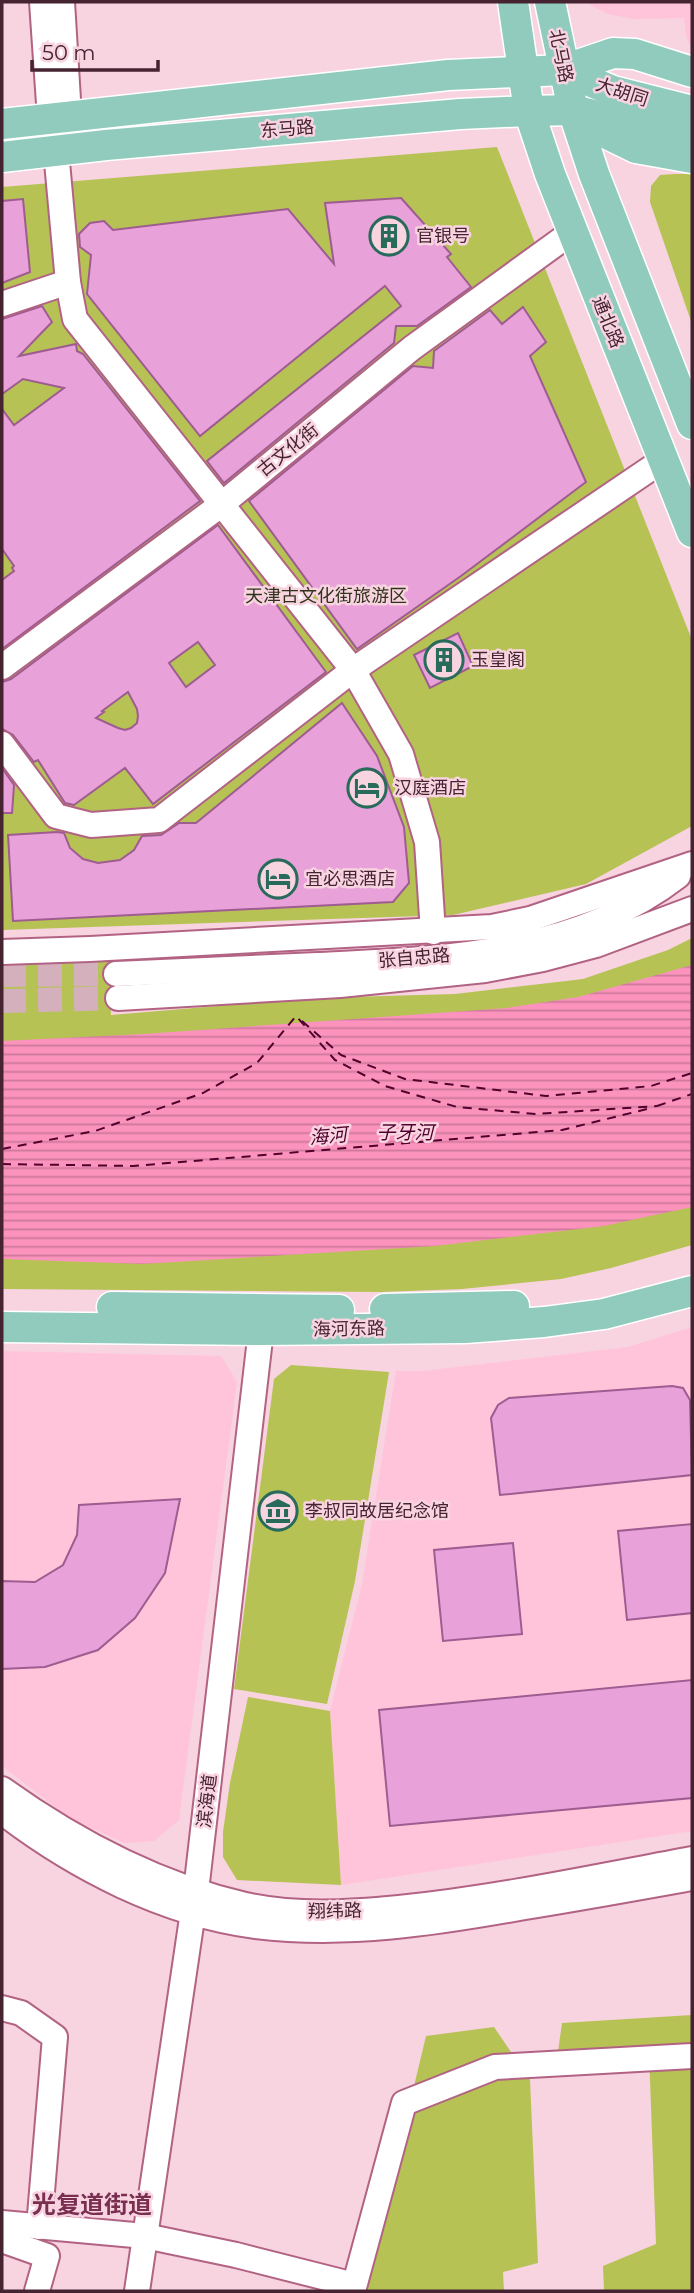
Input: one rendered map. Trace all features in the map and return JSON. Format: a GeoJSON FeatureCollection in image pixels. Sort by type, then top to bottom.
{"type":"FeatureCollection","features":[{"type":"Feature","properties":{"kind":"main road"},"geometry":{"type":"LineString","coordinates":[[513,2],[529,111]]}},
{"type":"Feature","properties":{"kind":"main road","name":"北马路"},"geometry":{"type":"LineString","coordinates":[[550,2],[573,110]]}},
{"type":"Feature","properties":{"kind":"main road","name":"大胡同"},"geometry":{"type":"LineString","coordinates":[[563,70],[613,53],[624,53],[692,72]]}},
{"type":"Feature","properties":{"kind":"main road","name":"东马路"},"geometry":{"type":"LineString","coordinates":[[2,124],[448,75],[563,70]]}},
{"type":"Feature","properties":{"kind":"main road","name":"大胡同"},"geometry":{"type":"LineString","coordinates":[[563,70],[613,91],[692,111]]}},
{"type":"Feature","properties":{"kind":"main road","name":"东马路"},"geometry":{"type":"LineString","coordinates":[[2,157],[460,114],[573,110]]}},
{"type":"Feature","properties":{"kind":"main road"},"geometry":{"type":"LineString","coordinates":[[573,110],[594,174],[692,424]]}},
{"type":"Feature","properties":{"kind":"main road","name":"大胡同"},"geometry":{"type":"LineString","coordinates":[[573,110],[654,129],[692,134]]}},
{"type":"Feature","properties":{"kind":"main road","name":"大胡同"},"geometry":{"type":"LineString","coordinates":[[573,110],[592,126],[636,148],[692,158]]}},
{"type":"Feature","properties":{"kind":"main road","name":"通北路"},"geometry":{"type":"LineString","coordinates":[[529,111],[572,232],[692,532]]}},
{"type":"Feature","properties":{"kind":"main road","name":"海河东路"},"geometry":{"type":"LineString","coordinates":[[2,1326],[262,1319],[345,1310],[542,1305],[611,1295],[692,1273]]}},
{"type":"Feature","properties":{"kind":"main road","name":"海河东路"},"geometry":{"type":"LineString","coordinates":[[2,1307],[465,1328],[604,1314],[692,1291]]}},
{"type":"Feature","properties":{"kind":"street"},"geometry":{"type":"LineString","coordinates":[[42,2],[59,117]]}},
{"type":"Feature","properties":{"kind":"street"},"geometry":{"type":"LineString","coordinates":[[62,2],[56,151],[68,282],[75,319],[353,670],[401,754],[427,842],[433,932]]}},
{"type":"Feature","properties":{"kind":"street","name":"古文化街"},"geometry":{"type":"LineString","coordinates":[[2,667],[222,504],[412,348],[572,232]]}},
{"type":"Feature","properties":{"kind":"street"},"geometry":{"type":"LineString","coordinates":[[2,304],[68,282]]}},
{"type":"Feature","properties":{"kind":"street"},"geometry":{"type":"LineString","coordinates":[[2,744],[56,816],[91,825],[159,820],[353,670],[663,460]]}},
{"type":"Feature","properties":{"kind":"street"},"geometry":{"type":"LineString","coordinates":[[2,952],[492,927],[530,919],[692,864]]}},
{"type":"Feature","properties":{"kind":"street","name":"张自忠路"},"geometry":{"type":"LineString","coordinates":[[692,864],[663,887],[636,903],[573,933],[539,942],[397,961],[117,986],[340,985],[485,970],[596,945],[692,909]]}},
{"type":"Feature","properties":{"kind":"street","name":"滨海道"},"geometry":{"type":"LineString","coordinates":[[138,2291],[195,1901],[262,1319]]}},
{"type":"Feature","properties":{"kind":"street","name":"翔纬路"},"geometry":{"type":"LineString","coordinates":[[2,1789],[72,1836],[173,1885],[195,1901],[254,1926],[292,1929],[382,1927],[456,1919],[692,1878]]}},
{"type":"Feature","properties":{"kind":"street","name":"翔纬路"},"geometry":{"type":"LineString","coordinates":[[2,1812],[104,1877],[169,1905],[195,1901],[294,1911],[382,1909],[455,1902],[692,1859]]}},
{"type":"Feature","properties":{"kind":"street"},"geometry":{"type":"LineString","coordinates":[[2,2008],[21,2013],[55,2037],[39,2227]]}},
{"type":"Feature","properties":{"kind":"street"},"geometry":{"type":"LineString","coordinates":[[2,2223],[145,2236],[236,2255],[353,2288],[404,2103],[495,2067],[692,2056]]}},
{"type":"Feature","properties":{"kind":"street"},"geometry":{"type":"LineString","coordinates":[[2,2240],[47,2256],[37,2291]]}},
{"type":"Feature","properties":{"kind":"shaded area"},"geometry":{"type":"Polygon","coordinates":[[[588,2],[692,2],[692,49],[686,36],[684,18],[633,19],[608,14],[588,2]]]}},
{"type":"Feature","properties":{"kind":"shaded area"},"geometry":{"type":"Polygon","coordinates":[[[692,1327],[692,1831],[341,1885],[330,1711],[362,1584],[396,1371],[423,1371],[628,1347],[692,1327]]]}},
{"type":"Feature","properties":{"kind":"shaded area"},"geometry":{"type":"Polygon","coordinates":[[[2,1351],[221,1356],[237,1382],[179,1820],[154,1841],[125,1843],[71,1819],[2,1766],[2,1351]]]}},
{"type":"Feature","properties":{"kind":"green space","name":"天津古文化街旅游区"},"geometry":{"type":"Polygon","coordinates":[[[497,147],[692,640],[692,826],[586,884],[453,915],[2,930],[2,187],[497,147]]]}},
{"type":"Feature","properties":{"kind":"green space"},"geometry":{"type":"Polygon","coordinates":[[[692,174],[692,324],[650,202],[651,186],[660,175],[692,174]]]}},
{"type":"Feature","properties":{"kind":"green space","name":"子牙河"},"geometry":{"type":"Polygon","coordinates":[[[692,938],[692,1245],[561,1279],[462,1289],[381,1292],[2,1289],[2,963],[109,961],[111,1015],[314,998],[455,994],[583,979],[668,950],[692,938]]]}},
{"type":"Feature","properties":{"kind":"green space","name":"李叔同故居纪念馆"},"geometry":{"type":"Polygon","coordinates":[[[291,1365],[389,1372],[355,1581],[327,1704],[234,1689],[274,1379],[291,1365]]]}},
{"type":"Feature","properties":{"kind":"green space"},"geometry":{"type":"Polygon","coordinates":[[[248,1697],[330,1711],[341,1885],[237,1880],[223,1857],[223,1832],[230,1783],[248,1697]]]}},
{"type":"Feature","properties":{"kind":"green space"},"geometry":{"type":"Polygon","coordinates":[[[692,2015],[692,2291],[604,2291],[603,2266],[656,2244],[649,2052],[557,2059],[562,2023],[692,2015]]]}},
{"type":"Feature","properties":{"kind":"green space"},"geometry":{"type":"Polygon","coordinates":[[[494,2027],[530,2080],[538,2263],[503,2272],[504,2291],[365,2291],[426,2036],[494,2027]]]}},
{"type":"Feature","properties":{"kind":"water","name":"子牙河"},"geometry":{"type":"Polygon","coordinates":[[[692,965],[692,1207],[604,1226],[435,1246],[142,1264],[2,1259],[2,1041],[144,1034],[507,1008],[578,997],[692,965]]]}},
{"type":"Feature","properties":{"kind":"building"},"geometry":{"type":"Polygon","coordinates":[[[401,198],[451,254],[447,257],[471,287],[417,326],[396,326],[394,343],[224,483],[207,461],[401,306],[385,286],[200,436],[87,294],[91,255],[80,247],[79,234],[90,223],[104,221],[113,230],[288,209],[334,264],[325,203],[401,198]]]}},
{"type":"Feature","properties":{"kind":"building"},"geometry":{"type":"Polygon","coordinates":[[[23,199],[30,272],[2,283],[2,201],[23,199]]]}},
{"type":"Feature","properties":{"kind":"building"},"geometry":{"type":"Polygon","coordinates":[[[42,306],[52,322],[19,356],[76,344],[77,351],[83,354],[200,501],[2,649],[2,580],[14,571],[14,566],[2,549],[2,409],[14,425],[64,388],[23,379],[2,394],[2,319],[42,306]]]}},
{"type":"Feature","properties":{"kind":"building"},"geometry":{"type":"Polygon","coordinates":[[[523,307],[546,342],[530,356],[586,482],[461,576],[357,649],[249,501],[413,366],[433,368],[434,351],[490,310],[502,324],[523,307]]]}},
{"type":"Feature","properties":{"kind":"building"},"geometry":{"type":"Polygon","coordinates":[[[218,525],[326,672],[153,804],[125,768],[74,805],[65,803],[38,760],[34,762],[13,735],[2,729],[2,682],[11,679],[218,525]],[[198,642],[169,663],[186,687],[215,665],[198,642]],[[128,692],[96,718],[125,730],[131,728],[137,723],[138,716],[128,692]]]}},
{"type":"Feature","properties":{"kind":"building","name":"玉皇阁"},"geometry":{"type":"Polygon","coordinates":[[[458,633],[473,666],[430,688],[414,655],[458,633]]]}},
{"type":"Feature","properties":{"kind":"building"},"geometry":{"type":"Polygon","coordinates":[[[342,703],[377,756],[404,827],[409,883],[393,902],[13,921],[8,835],[64,833],[70,848],[83,859],[98,863],[120,860],[134,850],[142,836],[161,835],[179,823],[196,823],[342,703]]]}},
{"type":"Feature","properties":{"kind":"building"},"geometry":{"type":"Polygon","coordinates":[[[2,768],[14,785],[12,813],[2,813],[2,768]]]}},
{"type":"Feature","properties":{"kind":"building"},"geometry":{"type":"Polygon","coordinates":[[[672,1386],[683,1388],[690,1400],[692,1475],[500,1495],[491,1418],[498,1405],[509,1398],[672,1386]]]}},
{"type":"Feature","properties":{"kind":"building"},"geometry":{"type":"Polygon","coordinates":[[[180,1499],[165,1573],[135,1618],[98,1650],[45,1667],[2,1669],[2,1581],[35,1582],[63,1565],[77,1535],[79,1505],[180,1499]]]}},
{"type":"Feature","properties":{"kind":"building"},"geometry":{"type":"Polygon","coordinates":[[[692,1524],[692,1613],[627,1620],[618,1531],[692,1524]]]}},
{"type":"Feature","properties":{"kind":"building"},"geometry":{"type":"Polygon","coordinates":[[[513,1543],[522,1634],[443,1641],[434,1550],[513,1543]]]}},
{"type":"Feature","properties":{"kind":"building"},"geometry":{"type":"Polygon","coordinates":[[[692,1680],[692,1798],[390,1826],[379,1710],[692,1680]]]}},
{"type":"Feature","properties":{"kind":"ferry route"},"geometry":{"type":"LineString","coordinates":[[2,1149],[95,1131],[203,1093],[257,1063],[296,1016],[335,1060],[385,1086],[457,1107],[536,1114],[657,1106]]}},
{"type":"Feature","properties":{"kind":"ferry route"},"geometry":{"type":"LineString","coordinates":[[302,1021],[341,1055],[405,1079],[546,1096],[651,1086],[692,1073]]}},
{"type":"Feature","properties":{"kind":"ferry route"},"geometry":{"type":"LineString","coordinates":[[657,1106],[692,1094]]}},
{"type":"Feature","properties":{"kind":"ferry route"},"geometry":{"type":"LineString","coordinates":[[2,1164],[133,1166],[562,1130],[651,1108]]}},
{"type":"Feature","properties":{"kind":"tunnel"},"geometry":{"type":"LineString","coordinates":[[2,975],[116,974]]}},
{"type":"Feature","properties":{"kind":"tunnel"},"geometry":{"type":"LineString","coordinates":[[2,1001],[118,998]]}},
{"type":"Feature","properties":{"kind":"place","name":"官银号"},"geometry":{"type":"Point","coordinates":[389,236]}},
{"type":"Feature","properties":{"kind":"place","name":"玉皇阁"},"geometry":{"type":"Point","coordinates":[444,660]}},
{"type":"Feature","properties":{"kind":"place","name":"汉庭酒店"},"geometry":{"type":"Point","coordinates":[367,788]}},
{"type":"Feature","properties":{"kind":"place","name":"宜必思酒店"},"geometry":{"type":"Point","coordinates":[278,879]}},
{"type":"Feature","properties":{"kind":"place","name":"李叔同故居纪念馆"},"geometry":{"type":"Point","coordinates":[278,1511]}},
{"type":"Feature","properties":{"kind":"district","name":"光复道街道"},"geometry":{"type":"Point","coordinates":[92,2204]}},
{"type":"Feature","properties":{"kind":"water label","name":"海河"},"geometry":{"type":"Point","coordinates":[328,1136]}}]}
